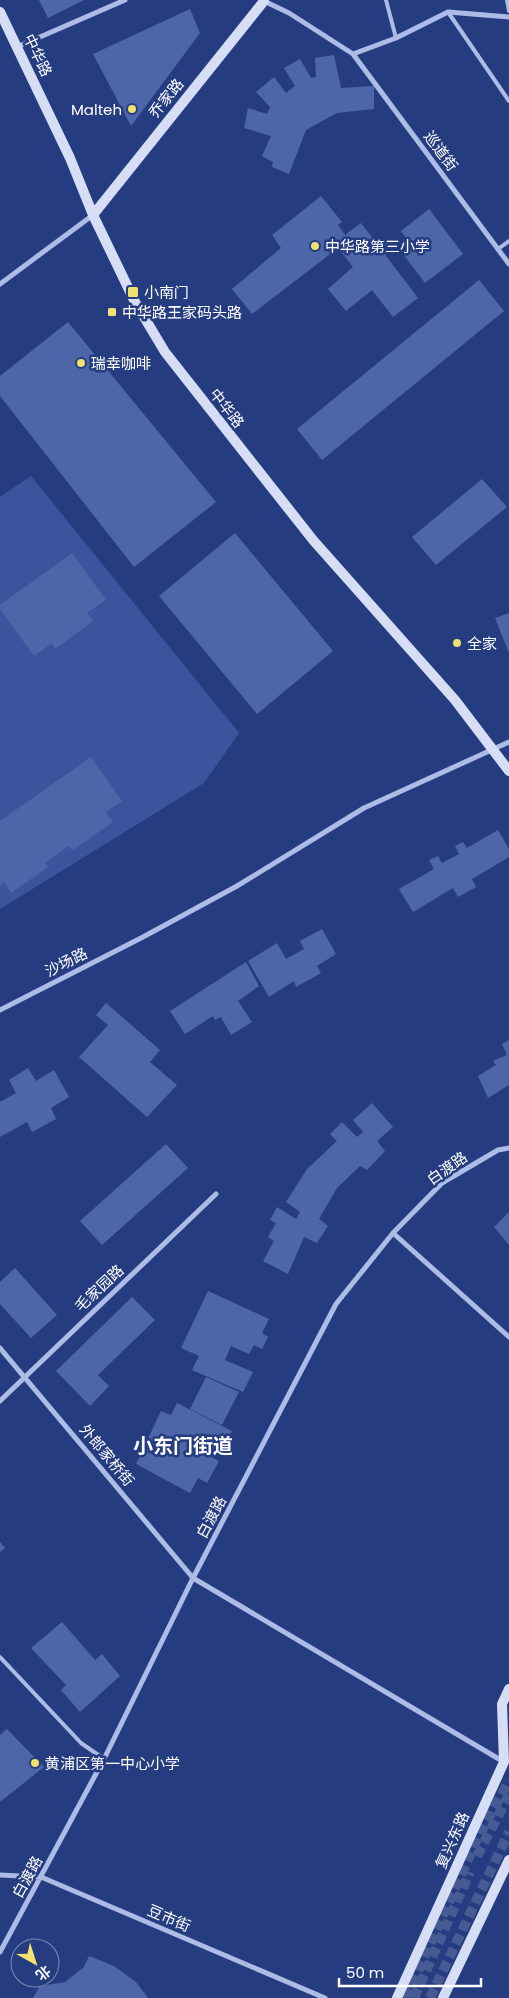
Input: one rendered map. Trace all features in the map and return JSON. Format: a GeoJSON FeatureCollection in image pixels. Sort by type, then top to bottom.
{"type":"FeatureCollection","features":[{"type":"Feature","properties":{"kind":"street"},"geometry":{"type":"LineString","coordinates":[[17,47],[125,0]]}},
{"type":"Feature","properties":{"kind":"street","name":"乔家路"},"geometry":{"type":"LineString","coordinates":[[93,215],[263,0],[289,13],[353,54]]}},
{"type":"Feature","properties":{"kind":"street","name":"中华路"},"geometry":{"type":"LineString","coordinates":[[0,12],[70,158],[93,215],[135,302],[165,352],[314,540],[455,700],[495,750],[509,771]]}},
{"type":"Feature","properties":{"kind":"street"},"geometry":{"type":"LineString","coordinates":[[353,54],[396,38],[448,12],[509,17]]}},
{"type":"Feature","properties":{"kind":"street","name":"巡道街"},"geometry":{"type":"LineString","coordinates":[[353,54],[509,264]]}},
{"type":"Feature","properties":{"kind":"street"},"geometry":{"type":"LineString","coordinates":[[0,284],[93,215]]}},
{"type":"Feature","properties":{"kind":"street","name":"沙场路"},"geometry":{"type":"LineString","coordinates":[[0,1010],[144,937],[237,886],[364,808],[509,742]]}},
{"type":"Feature","properties":{"kind":"street","name":"白渡路"},"geometry":{"type":"LineString","coordinates":[[0,1952],[104,1759],[193,1578],[336,1304],[393,1233],[442,1183],[498,1150],[509,1148]]}},
{"type":"Feature","properties":{"kind":"street","name":"毛家园路"},"geometry":{"type":"LineString","coordinates":[[0,1401],[216,1194]]}},
{"type":"Feature","properties":{"kind":"street"},"geometry":{"type":"LineString","coordinates":[[393,1233],[509,1337]]}},
{"type":"Feature","properties":{"kind":"street","name":"外郎家桥街"},"geometry":{"type":"LineString","coordinates":[[0,1348],[193,1578],[507,1764]]}},
{"type":"Feature","properties":{"kind":"street","name":"复兴东路"},"geometry":{"type":"LineString","coordinates":[[397,1998],[507,1764],[502,1704],[509,1689]]}},
{"type":"Feature","properties":{"kind":"street"},"geometry":{"type":"LineString","coordinates":[[443,1998],[509,1860]]}},
{"type":"Feature","properties":{"kind":"street","name":"豆市街"},"geometry":{"type":"LineString","coordinates":[[0,1875],[41,1877],[326,1998]]}},
{"type":"Feature","properties":{"kind":"lane"},"geometry":{"type":"LineString","coordinates":[[386,0],[396,38]]}},
{"type":"Feature","properties":{"kind":"lane"},"geometry":{"type":"LineString","coordinates":[[507,0],[509,11]]}},
{"type":"Feature","properties":{"kind":"lane"},"geometry":{"type":"LineString","coordinates":[[448,12],[509,101]]}},
{"type":"Feature","properties":{"kind":"lane"},"geometry":{"type":"LineString","coordinates":[[498,248],[509,241]]}},
{"type":"Feature","properties":{"kind":"lane"},"geometry":{"type":"LineString","coordinates":[[0,1657],[82,1743],[104,1759]]}},
{"type":"Feature","properties":{"kind":"shaded area"},"geometry":{"type":"Polygon","coordinates":[[[31,476],[239,733],[204,783],[0,909],[0,497],[31,476]]]}},
{"type":"Feature","properties":{"kind":"building"},"geometry":{"type":"Polygon","coordinates":[[[39,0],[84,0],[48,18],[39,0]]]}},
{"type":"Feature","properties":{"kind":"building"},"geometry":{"type":"Polygon","coordinates":[[[190,9],[200,33],[131,126],[93,54],[190,9]]]}},
{"type":"Feature","properties":{"kind":"building"},"geometry":{"type":"Polygon","coordinates":[[[334,55],[341,88],[374,86],[374,109],[337,113],[306,130],[289,174],[272,167],[273,162],[262,156],[271,136],[244,128],[248,108],[267,114],[270,107],[256,92],[274,77],[286,93],[295,86],[284,68],[300,59],[311,78],[316,77],[315,58],[334,55]]]}},
{"type":"Feature","properties":{"kind":"building"},"geometry":{"type":"Polygon","coordinates":[[[321,196],[342,222],[338,225],[345,235],[361,223],[418,298],[393,317],[372,290],[346,311],[328,289],[353,267],[338,248],[252,314],[232,289],[281,248],[272,235],[321,196]]]}},
{"type":"Feature","properties":{"kind":"building"},"geometry":{"type":"Polygon","coordinates":[[[429,209],[463,254],[425,283],[403,254],[413,247],[401,231],[429,209]]]}},
{"type":"Feature","properties":{"kind":"building"},"geometry":{"type":"Polygon","coordinates":[[[479,280],[504,311],[322,460],[297,429],[479,280]]]}},
{"type":"Feature","properties":{"kind":"building"},"geometry":{"type":"Polygon","coordinates":[[[68,322],[216,502],[134,567],[0,396],[0,376],[68,322]]]}},
{"type":"Feature","properties":{"kind":"building"},"geometry":{"type":"Polygon","coordinates":[[[482,479],[507,507],[436,565],[412,537],[482,479]]]}},
{"type":"Feature","properties":{"kind":"building"},"geometry":{"type":"Polygon","coordinates":[[[235,533],[333,651],[257,714],[159,596],[235,533]]]}},
{"type":"Feature","properties":{"kind":"building"},"geometry":{"type":"Polygon","coordinates":[[[72,553],[106,600],[87,613],[93,621],[55,649],[52,643],[34,656],[0,609],[0,605],[72,553]]]}},
{"type":"Feature","properties":{"kind":"building"},"geometry":{"type":"Polygon","coordinates":[[[509,613],[509,653],[495,618],[509,613]]]}},
{"type":"Feature","properties":{"kind":"building"},"geometry":{"type":"Polygon","coordinates":[[[91,757],[122,801],[106,812],[113,822],[73,850],[69,846],[45,863],[48,867],[11,893],[4,882],[0,885],[0,821],[91,757]]]}},
{"type":"Feature","properties":{"kind":"building"},"geometry":{"type":"Polygon","coordinates":[[[498,830],[509,849],[509,857],[472,879],[476,887],[458,897],[453,888],[413,912],[399,889],[434,869],[429,860],[438,856],[442,863],[459,854],[455,846],[463,842],[467,848],[498,830]]]}},
{"type":"Feature","properties":{"kind":"building"},"geometry":{"type":"Polygon","coordinates":[[[322,929],[336,954],[317,966],[321,973],[296,987],[294,981],[269,997],[248,961],[277,943],[286,959],[304,949],[300,941],[322,929]]]}},
{"type":"Feature","properties":{"kind":"building"},"geometry":{"type":"Polygon","coordinates":[[[246,962],[259,986],[238,1001],[252,1022],[231,1035],[221,1017],[215,1020],[213,1016],[185,1034],[170,1011],[246,962]]]}},
{"type":"Feature","properties":{"kind":"building"},"geometry":{"type":"Polygon","coordinates":[[[106,1003],[160,1050],[150,1062],[177,1085],[147,1117],[79,1057],[108,1025],[96,1015],[106,1003]]]}},
{"type":"Feature","properties":{"kind":"building"},"geometry":{"type":"Polygon","coordinates":[[[509,1040],[509,1085],[488,1098],[478,1076],[496,1065],[493,1061],[507,1055],[502,1044],[509,1040]]]}},
{"type":"Feature","properties":{"kind":"building"},"geometry":{"type":"Polygon","coordinates":[[[28,1068],[36,1081],[54,1070],[69,1097],[51,1108],[56,1119],[32,1132],[27,1122],[0,1137],[0,1102],[16,1093],[9,1080],[28,1068]]]}},
{"type":"Feature","properties":{"kind":"building"},"geometry":{"type":"Polygon","coordinates":[[[372,1103],[393,1127],[377,1141],[385,1151],[367,1170],[360,1166],[337,1188],[319,1219],[328,1226],[317,1243],[304,1237],[288,1274],[263,1261],[274,1241],[268,1237],[276,1223],[270,1220],[277,1207],[296,1219],[300,1212],[286,1202],[307,1169],[337,1141],[330,1134],[342,1122],[357,1137],[363,1132],[353,1120],[372,1103]]]}},
{"type":"Feature","properties":{"kind":"building"},"geometry":{"type":"Polygon","coordinates":[[[166,1144],[188,1168],[102,1245],[80,1221],[166,1144]]]}},
{"type":"Feature","properties":{"kind":"building"},"geometry":{"type":"Polygon","coordinates":[[[509,1212],[509,1245],[494,1227],[509,1212]]]}},
{"type":"Feature","properties":{"kind":"building"},"geometry":{"type":"Polygon","coordinates":[[[15,1268],[57,1315],[31,1338],[0,1304],[0,1282],[15,1268]]]}},
{"type":"Feature","properties":{"kind":"building"},"geometry":{"type":"Polygon","coordinates":[[[208,1291],[269,1319],[262,1333],[268,1337],[262,1349],[254,1345],[249,1354],[231,1346],[225,1360],[253,1372],[243,1392],[192,1370],[199,1356],[181,1348],[208,1291]]]}},
{"type":"Feature","properties":{"kind":"building"},"geometry":{"type":"Polygon","coordinates":[[[132,1297],[155,1320],[98,1375],[109,1386],[90,1406],[56,1371],[132,1297]]]}},
{"type":"Feature","properties":{"kind":"building"},"geometry":{"type":"Polygon","coordinates":[[[206,1377],[239,1392],[222,1425],[190,1409],[206,1377]]]}},
{"type":"Feature","properties":{"kind":"building"},"geometry":{"type":"Polygon","coordinates":[[[177,1403],[232,1431],[222,1452],[211,1447],[207,1455],[219,1461],[207,1483],[198,1478],[190,1493],[136,1464],[161,1411],[171,1415],[177,1403]]]}},
{"type":"Feature","properties":{"kind":"building"},"geometry":{"type":"Polygon","coordinates":[[[0,1542],[5,1548],[0,1552],[0,1542]]]}},
{"type":"Feature","properties":{"kind":"building"},"geometry":{"type":"Polygon","coordinates":[[[62,1622],[95,1660],[102,1654],[120,1676],[80,1712],[61,1690],[66,1685],[31,1648],[62,1622]]]}},
{"type":"Feature","properties":{"kind":"building"},"geometry":{"type":"Polygon","coordinates":[[[7,1729],[44,1767],[0,1802],[0,1735],[7,1729]]]}},
{"type":"Feature","properties":{"kind":"building"},"geometry":{"type":"Polygon","coordinates":[[[89,1956],[114,1966],[136,1982],[148,1998],[33,1998],[39,1988],[60,1988],[60,1983],[65,1982],[84,1967],[89,1956]]]}},
{"type":"Feature","properties":{"kind":"tunnel"},"geometry":{"type":"LineString","coordinates":[[406,1998],[478,1837],[509,1781]]}},
{"type":"Feature","properties":{"kind":"tunnel"},"geometry":{"type":"LineString","coordinates":[[477,1856],[509,1795]]}},
{"type":"Feature","properties":{"kind":"tunnel"},"geometry":{"type":"LineString","coordinates":[[430,1998],[509,1832]]}},
{"type":"Feature","properties":{"kind":"tunnel"},"geometry":{"type":"LineString","coordinates":[[414,1998],[470,1872]]}},
{"type":"Feature","properties":{"kind":"place","name":"Malteh"},"geometry":{"type":"Point","coordinates":[132,109]}},
{"type":"Feature","properties":{"kind":"place","name":"中华路第三小学"},"geometry":{"type":"Point","coordinates":[315,246]}},
{"type":"Feature","properties":{"kind":"place","name":"小南门"},"geometry":{"type":"Point","coordinates":[133,292]}},
{"type":"Feature","properties":{"kind":"place","name":"中华路王家码头路"},"geometry":{"type":"Point","coordinates":[112,312]}},
{"type":"Feature","properties":{"kind":"place","name":"瑞幸咖啡"},"geometry":{"type":"Point","coordinates":[81,363]}},
{"type":"Feature","properties":{"kind":"place","name":"全家"},"geometry":{"type":"Point","coordinates":[457,643]}},
{"type":"Feature","properties":{"kind":"place","name":"黄浦区第一中心小学"},"geometry":{"type":"Point","coordinates":[35,1763]}},
{"type":"Feature","properties":{"kind":"district","name":"小东门街道"},"geometry":{"type":"Point","coordinates":[183,1446]}}]}
